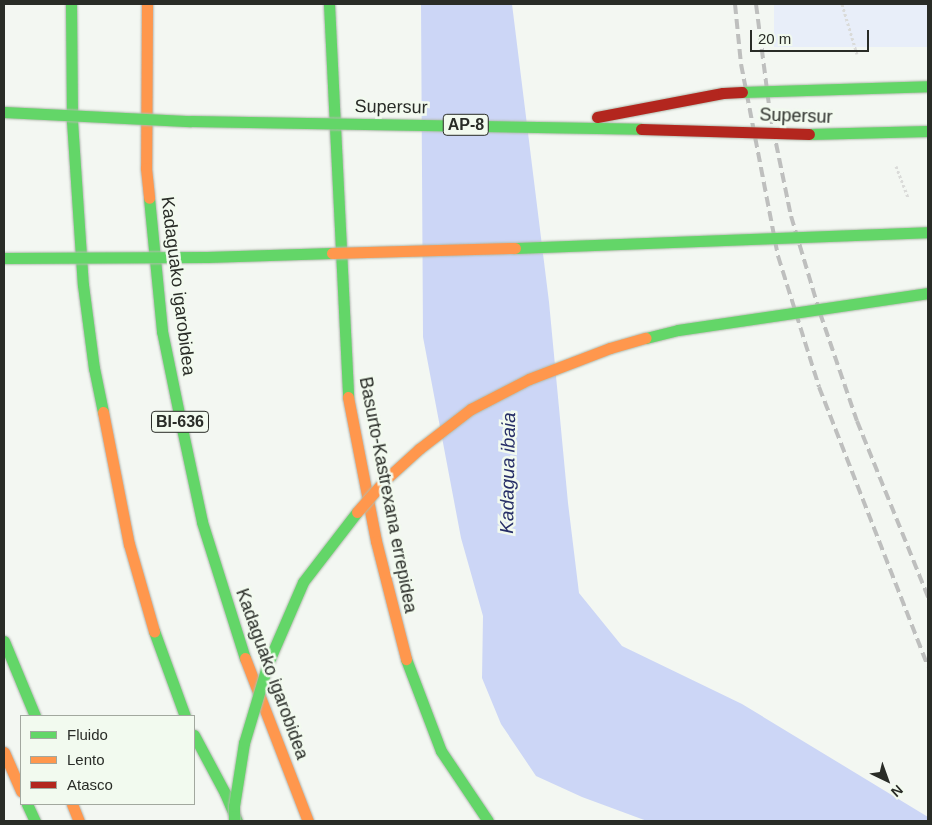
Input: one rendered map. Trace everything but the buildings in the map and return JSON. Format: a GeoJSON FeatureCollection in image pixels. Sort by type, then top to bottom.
{"type":"FeatureCollection","features":[{"type":"Feature","properties":{"kind":"main road"},"geometry":{"type":"LineString","coordinates":[[72,4],[72,121],[83,285],[94,368],[129,544],[158,645],[185,715]]}},
{"type":"Feature","properties":{"kind":"main road","name":"Kadaguako igarobidea"},"geometry":{"type":"LineString","coordinates":[[148,4],[146,168],[162,331],[202,522],[237,635],[308,821]]}},
{"type":"Feature","properties":{"kind":"main road","name":"Basurto-Kastrexana errepidea"},"geometry":{"type":"LineString","coordinates":[[329,4],[348,401],[376,541],[408,668],[440,751],[488,821]]}},
{"type":"Feature","properties":{"kind":"main road"},"geometry":{"type":"LineString","coordinates":[[549,126],[723,93],[928,86]]}},
{"type":"Feature","properties":{"kind":"main road","name":"Supersur"},"geometry":{"type":"LineString","coordinates":[[4,112],[191,121],[549,126],[836,135],[928,131]]}},
{"type":"Feature","properties":{"kind":"main road"},"geometry":{"type":"LineString","coordinates":[[4,258],[207,258],[928,232]]}},
{"type":"Feature","properties":{"kind":"main road"},"geometry":{"type":"LineString","coordinates":[[235,821],[234,806],[244,743],[268,663],[303,582],[349,520],[386,479],[419,449],[471,409],[538,375],[610,348],[678,330],[928,293]]}},
{"type":"Feature","properties":{"kind":"main road"},"geometry":{"type":"LineString","coordinates":[[4,640],[35,715]]}},
{"type":"Feature","properties":{"kind":"main road"},"geometry":{"type":"LineString","coordinates":[[195,737],[225,793],[235,821]]}},
{"type":"Feature","properties":{"kind":"main road"},"geometry":{"type":"LineString","coordinates":[[4,752],[20,789]]}},
{"type":"Feature","properties":{"kind":"main road"},"geometry":{"type":"LineString","coordinates":[[27,805],[35,821]]}},
{"type":"Feature","properties":{"kind":"main road"},"geometry":{"type":"LineString","coordinates":[[72,805],[79,821]]}},
{"type":"Feature","properties":{"kind":"shaded area"},"geometry":{"type":"Polygon","coordinates":[[[774,4],[928,4],[928,47],[774,47],[774,4]]]}},
{"type":"Feature","properties":{"kind":"water","name":"Kadagua ibaia"},"geometry":{"type":"Polygon","coordinates":[[[421,4],[512,4],[549,302],[568,503],[579,593],[622,646],[742,704],[928,817],[928,821],[647,821],[582,797],[536,776],[501,724],[482,678],[483,616],[461,538],[423,337],[421,4]]]}},
{"type":"Feature","properties":{"kind":"railway"},"geometry":{"type":"LineString","coordinates":[[735,4],[741,64],[778,256],[819,387],[928,666]]}},
{"type":"Feature","properties":{"kind":"railway"},"geometry":{"type":"LineString","coordinates":[[756,4],[770,114],[791,216],[820,313],[857,421],[928,597]]}},
{"type":"Feature","properties":{"kind":"traffic: fast"},"geometry":{"type":"LineString","coordinates":[[71,4],[72,121],[83,285],[94,368],[103,412]]}},
{"type":"Feature","properties":{"kind":"traffic: fast"},"geometry":{"type":"LineString","coordinates":[[329,4],[348,397]]}},
{"type":"Feature","properties":{"kind":"traffic: fast"},"geometry":{"type":"LineString","coordinates":[[742,92],[928,86]]}},
{"type":"Feature","properties":{"kind":"traffic: fast"},"geometry":{"type":"LineString","coordinates":[[4,112],[191,121],[641,129]]}},
{"type":"Feature","properties":{"kind":"traffic: fast"},"geometry":{"type":"LineString","coordinates":[[809,134],[928,131]]}},
{"type":"Feature","properties":{"kind":"traffic: fast"},"geometry":{"type":"LineString","coordinates":[[149,198],[162,331],[180,419],[202,522],[245,658]]}},
{"type":"Feature","properties":{"kind":"traffic: fast"},"geometry":{"type":"LineString","coordinates":[[515,248],[928,232]]}},
{"type":"Feature","properties":{"kind":"traffic: fast"},"geometry":{"type":"LineString","coordinates":[[4,258],[207,257],[332,253]]}},
{"type":"Feature","properties":{"kind":"traffic: fast"},"geometry":{"type":"LineString","coordinates":[[646,338],[678,330],[928,293]]}},
{"type":"Feature","properties":{"kind":"traffic: fast"},"geometry":{"type":"LineString","coordinates":[[234,821],[234,806],[244,743],[268,663],[303,582],[357,512]]}},
{"type":"Feature","properties":{"kind":"traffic: fast"},"geometry":{"type":"LineString","coordinates":[[154,631],[185,715]]}},
{"type":"Feature","properties":{"kind":"traffic: fast"},"geometry":{"type":"LineString","coordinates":[[4,641],[35,715]]}},
{"type":"Feature","properties":{"kind":"traffic: fast"},"geometry":{"type":"LineString","coordinates":[[406,659],[441,751],[488,821]]}},
{"type":"Feature","properties":{"kind":"traffic: fast"},"geometry":{"type":"LineString","coordinates":[[195,737],[225,793],[237,821]]}},
{"type":"Feature","properties":{"kind":"traffic: fast"},"geometry":{"type":"LineString","coordinates":[[27,805],[35,821]]}},
{"type":"Feature","properties":{"kind":"traffic: slow"},"geometry":{"type":"LineString","coordinates":[[147,4],[146,168],[149,198]]}},
{"type":"Feature","properties":{"kind":"traffic: slow"},"geometry":{"type":"LineString","coordinates":[[332,253],[515,248]]}},
{"type":"Feature","properties":{"kind":"traffic: slow"},"geometry":{"type":"LineString","coordinates":[[357,512],[386,479],[419,449],[471,409],[529,379],[610,348],[646,338]]}},
{"type":"Feature","properties":{"kind":"traffic: slow"},"geometry":{"type":"LineString","coordinates":[[348,397],[376,541],[406,659]]}},
{"type":"Feature","properties":{"kind":"traffic: slow"},"geometry":{"type":"LineString","coordinates":[[103,412],[129,544],[154,631]]}},
{"type":"Feature","properties":{"kind":"traffic: slow"},"geometry":{"type":"LineString","coordinates":[[245,658],[308,821]]}},
{"type":"Feature","properties":{"kind":"traffic: slow"},"geometry":{"type":"LineString","coordinates":[[4,752],[20,789]]}},
{"type":"Feature","properties":{"kind":"traffic: slow"},"geometry":{"type":"LineString","coordinates":[[72,805],[79,821]]}},
{"type":"Feature","properties":{"kind":"traffic: jam"},"geometry":{"type":"LineString","coordinates":[[597,117],[723,93],[742,92]]}},
{"type":"Feature","properties":{"kind":"traffic: jam"},"geometry":{"type":"LineString","coordinates":[[641,129],[809,134]]}}]}
